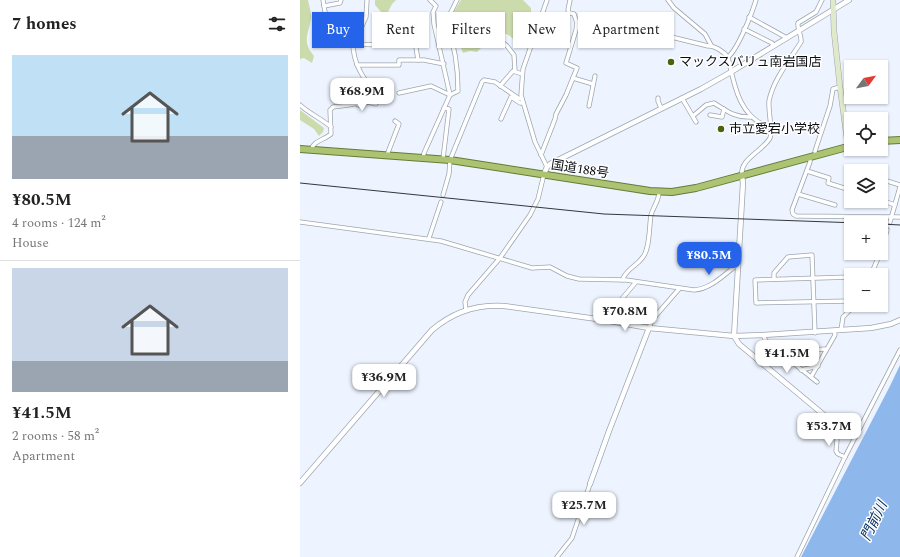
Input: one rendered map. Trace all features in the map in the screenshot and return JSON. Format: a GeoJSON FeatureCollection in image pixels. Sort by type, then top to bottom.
{"type":"FeatureCollection","features":[{"type":"Feature","properties":{"kind":"highway"},"geometry":{"type":"LineString","coordinates":[[888,141],[900,140]]}},
{"type":"Feature","properties":{"kind":"highway","name":"国道188号"},"geometry":{"type":"LineString","coordinates":[[300,149],[442,159],[659,192],[685,190],[844,148]]}},
{"type":"Feature","properties":{"kind":"main road"},"geometry":{"type":"LineString","coordinates":[[833,0],[834,31],[844,112]]}},
{"type":"Feature","properties":{"kind":"street"},"geometry":{"type":"LineString","coordinates":[[323,0],[325,12]]}},
{"type":"Feature","properties":{"kind":"street"},"geometry":{"type":"LineString","coordinates":[[324,6],[340,3],[341,0]]}},
{"type":"Feature","properties":{"kind":"street"},"geometry":{"type":"LineString","coordinates":[[364,22],[366,17],[367,0]]}},
{"type":"Feature","properties":{"kind":"street"},"geometry":{"type":"LineString","coordinates":[[423,158],[450,95],[434,24],[433,12],[436,6],[430,0]]}},
{"type":"Feature","properties":{"kind":"street"},"geometry":{"type":"LineString","coordinates":[[450,95],[458,91],[458,78],[447,20],[457,0]]}},
{"type":"Feature","properties":{"kind":"street"},"geometry":{"type":"LineString","coordinates":[[466,310],[465,302],[468,295],[500,258],[533,210],[538,199],[546,167],[535,142],[522,101],[522,74],[547,0]]}},
{"type":"Feature","properties":{"kind":"street"},"geometry":{"type":"LineString","coordinates":[[540,155],[556,114],[578,68],[566,63],[577,24],[574,14],[568,10],[570,0]]}},
{"type":"Feature","properties":{"kind":"street"},"geometry":{"type":"LineString","coordinates":[[668,0],[674,8],[705,34],[711,45],[728,57],[736,93],[755,121],[771,128]]}},
{"type":"Feature","properties":{"kind":"street"},"geometry":{"type":"LineString","coordinates":[[728,57],[735,48],[756,0]]}},
{"type":"Feature","properties":{"kind":"street"},"geometry":{"type":"LineString","coordinates":[[822,0],[816,12],[798,23],[797,26],[802,38],[801,42],[772,88],[768,110],[771,128],[770,138],[741,170],[743,183],[734,336],[738,344],[830,420],[837,440],[836,451],[838,454],[845,457]]}},
{"type":"Feature","properties":{"kind":"street"},"geometry":{"type":"LineString","coordinates":[[546,167],[731,72],[849,0]]}},
{"type":"Feature","properties":{"kind":"street"},"geometry":{"type":"LineString","coordinates":[[749,17],[787,38]]}},
{"type":"Feature","properties":{"kind":"street"},"geometry":{"type":"LineString","coordinates":[[744,29],[772,43],[773,46]]}},
{"type":"Feature","properties":{"kind":"street"},"geometry":{"type":"LineString","coordinates":[[674,38],[708,46],[711,45]]}},
{"type":"Feature","properties":{"kind":"street"},"geometry":{"type":"LineString","coordinates":[[500,86],[515,71],[514,55],[505,44]]}},
{"type":"Feature","properties":{"kind":"street"},"geometry":{"type":"LineString","coordinates":[[354,48],[357,65],[368,83],[371,94],[366,99],[355,104]]}},
{"type":"Feature","properties":{"kind":"street"},"geometry":{"type":"LineString","coordinates":[[416,48],[418,60]]}},
{"type":"Feature","properties":{"kind":"street"},"geometry":{"type":"LineString","coordinates":[[357,65],[400,65],[399,60],[424,60],[444,64]]}},
{"type":"Feature","properties":{"kind":"street"},"geometry":{"type":"LineString","coordinates":[[515,71],[522,74]]}},
{"type":"Feature","properties":{"kind":"street"},"geometry":{"type":"LineString","coordinates":[[589,106],[595,76]]}},
{"type":"Feature","properties":{"kind":"street"},"geometry":{"type":"LineString","coordinates":[[573,78],[594,84]]}},
{"type":"Feature","properties":{"kind":"street"},"geometry":{"type":"LineString","coordinates":[[443,195],[449,174],[450,160],[482,82],[484,80],[492,81],[522,101]]}},
{"type":"Feature","properties":{"kind":"street"},"geometry":{"type":"LineString","coordinates":[[399,93],[431,86],[450,95]]}},
{"type":"Feature","properties":{"kind":"street"},"geometry":{"type":"LineString","coordinates":[[840,87],[833,90],[830,106],[813,157],[792,210],[793,214],[796,216],[900,217]]}},
{"type":"Feature","properties":{"kind":"street"},"geometry":{"type":"LineString","coordinates":[[502,119],[511,97],[520,103],[522,101]]}},
{"type":"Feature","properties":{"kind":"street"},"geometry":{"type":"LineString","coordinates":[[658,98],[661,108]]}},
{"type":"Feature","properties":{"kind":"street"},"geometry":{"type":"LineString","coordinates":[[682,98],[696,122]]}},
{"type":"Feature","properties":{"kind":"street"},"geometry":{"type":"LineString","coordinates":[[310,150],[314,144],[327,138],[331,134],[330,110],[332,107],[357,105],[368,102],[376,104]]}},
{"type":"Feature","properties":{"kind":"street"},"geometry":{"type":"LineString","coordinates":[[693,116],[706,105],[714,103],[737,116],[743,118],[751,116]]}},
{"type":"Feature","properties":{"kind":"street"},"geometry":{"type":"LineString","coordinates":[[300,106],[315,117],[326,122],[331,127]]}},
{"type":"Feature","properties":{"kind":"street"},"geometry":{"type":"LineString","coordinates":[[442,159],[449,109],[444,108]]}},
{"type":"Feature","properties":{"kind":"street"},"geometry":{"type":"LineString","coordinates":[[710,115],[722,117],[724,109]]}},
{"type":"Feature","properties":{"kind":"street"},"geometry":{"type":"LineString","coordinates":[[387,155],[399,124],[395,121]]}},
{"type":"Feature","properties":{"kind":"street"},"geometry":{"type":"LineString","coordinates":[[807,171],[829,178],[828,182],[844,188]]}},
{"type":"Feature","properties":{"kind":"street"},"geometry":{"type":"LineString","coordinates":[[888,182],[900,186],[890,222]]}},
{"type":"Feature","properties":{"kind":"street"},"geometry":{"type":"LineString","coordinates":[[622,280],[629,269],[645,254],[651,216],[659,197],[659,192]]}},
{"type":"Feature","properties":{"kind":"street"},"geometry":{"type":"LineString","coordinates":[[798,194],[835,205]]}},
{"type":"Feature","properties":{"kind":"street"},"geometry":{"type":"LineString","coordinates":[[429,238],[441,202]]}},
{"type":"Feature","properties":{"kind":"street"},"geometry":{"type":"LineString","coordinates":[[888,203],[894,205]]}},
{"type":"Feature","properties":{"kind":"street"},"geometry":{"type":"LineString","coordinates":[[300,222],[365,232],[429,238],[532,268],[550,267],[567,276],[579,279],[622,280],[680,289],[702,289],[738,264]]}},
{"type":"Feature","properties":{"kind":"street"},"geometry":{"type":"LineString","coordinates":[[774,279],[774,273],[788,257],[812,255],[815,333]]}},
{"type":"Feature","properties":{"kind":"street"},"geometry":{"type":"LineString","coordinates":[[844,277],[755,280],[756,303],[844,301]]}},
{"type":"Feature","properties":{"kind":"street"},"geometry":{"type":"LineString","coordinates":[[604,320],[636,282]]}},
{"type":"Feature","properties":{"kind":"street"},"geometry":{"type":"LineString","coordinates":[[557,557],[572,538],[609,431],[652,320],[680,289]]}},
{"type":"Feature","properties":{"kind":"street"},"geometry":{"type":"LineString","coordinates":[[300,483],[427,335],[443,321],[456,314],[476,307],[497,306],[604,320],[649,328],[734,336],[815,333],[871,328],[891,324],[900,320]]}},
{"type":"Feature","properties":{"kind":"street"},"geometry":{"type":"LineString","coordinates":[[841,330],[843,317],[848,312]]}},
{"type":"Feature","properties":{"kind":"street"},"geometry":{"type":"LineString","coordinates":[[812,377],[834,335],[834,331]]}},
{"type":"Feature","properties":{"kind":"street"},"geometry":{"type":"LineString","coordinates":[[763,335],[766,341],[817,382]]}},
{"type":"Feature","properties":{"kind":"street"},"geometry":{"type":"LineString","coordinates":[[780,353],[826,350]]}},
{"type":"Feature","properties":{"kind":"street"},"geometry":{"type":"LineString","coordinates":[[797,557],[845,457],[900,350]]}},
{"type":"Feature","properties":{"kind":"street"},"geometry":{"type":"LineString","coordinates":[[801,370],[818,366]]}},
{"type":"Feature","properties":{"kind":"green space"},"geometry":{"type":"Polygon","coordinates":[[[300,0],[308,0],[311,12],[307,42],[310,51],[314,56],[312,63],[304,58],[300,59],[300,0]]]}},
{"type":"Feature","properties":{"kind":"green space"},"geometry":{"type":"Polygon","coordinates":[[[375,0],[396,0],[388,12],[381,12],[375,5],[375,0]]]}},
{"type":"Feature","properties":{"kind":"green space"},"geometry":{"type":"Polygon","coordinates":[[[461,0],[523,0],[531,8],[531,12],[513,12],[513,39],[505,34],[505,12],[454,12],[461,0]]]}},
{"type":"Feature","properties":{"kind":"green space"},"geometry":{"type":"Polygon","coordinates":[[[461,48],[481,48],[477,52],[470,51],[463,53],[461,48]]]}},
{"type":"Feature","properties":{"kind":"green space"},"geometry":{"type":"Polygon","coordinates":[[[300,110],[324,128],[323,132],[319,136],[314,129],[300,120],[300,110]]]}},
{"type":"Feature","properties":{"kind":"water","name":"門前川"},"geometry":{"type":"Polygon","coordinates":[[[900,365],[900,557],[801,557],[890,386],[900,365]]]}},
{"type":"Feature","properties":{"kind":"tunnel"},"geometry":{"type":"LineString","coordinates":[[888,227],[890,222]]}},
{"type":"Feature","properties":{"kind":"railway"},"geometry":{"type":"LineString","coordinates":[[300,183],[604,214],[844,223]]}},
{"type":"Feature","properties":{"kind":"railway"},"geometry":{"type":"LineString","coordinates":[[888,224],[900,225]]}},
{"type":"Feature","properties":{"kind":"place","name":"マックスバリュ南岩国店"},"geometry":{"type":"Point","coordinates":[671,62]}},
{"type":"Feature","properties":{"kind":"place","name":"市立愛宕小学校"},"geometry":{"type":"Point","coordinates":[721,129]}}]}
